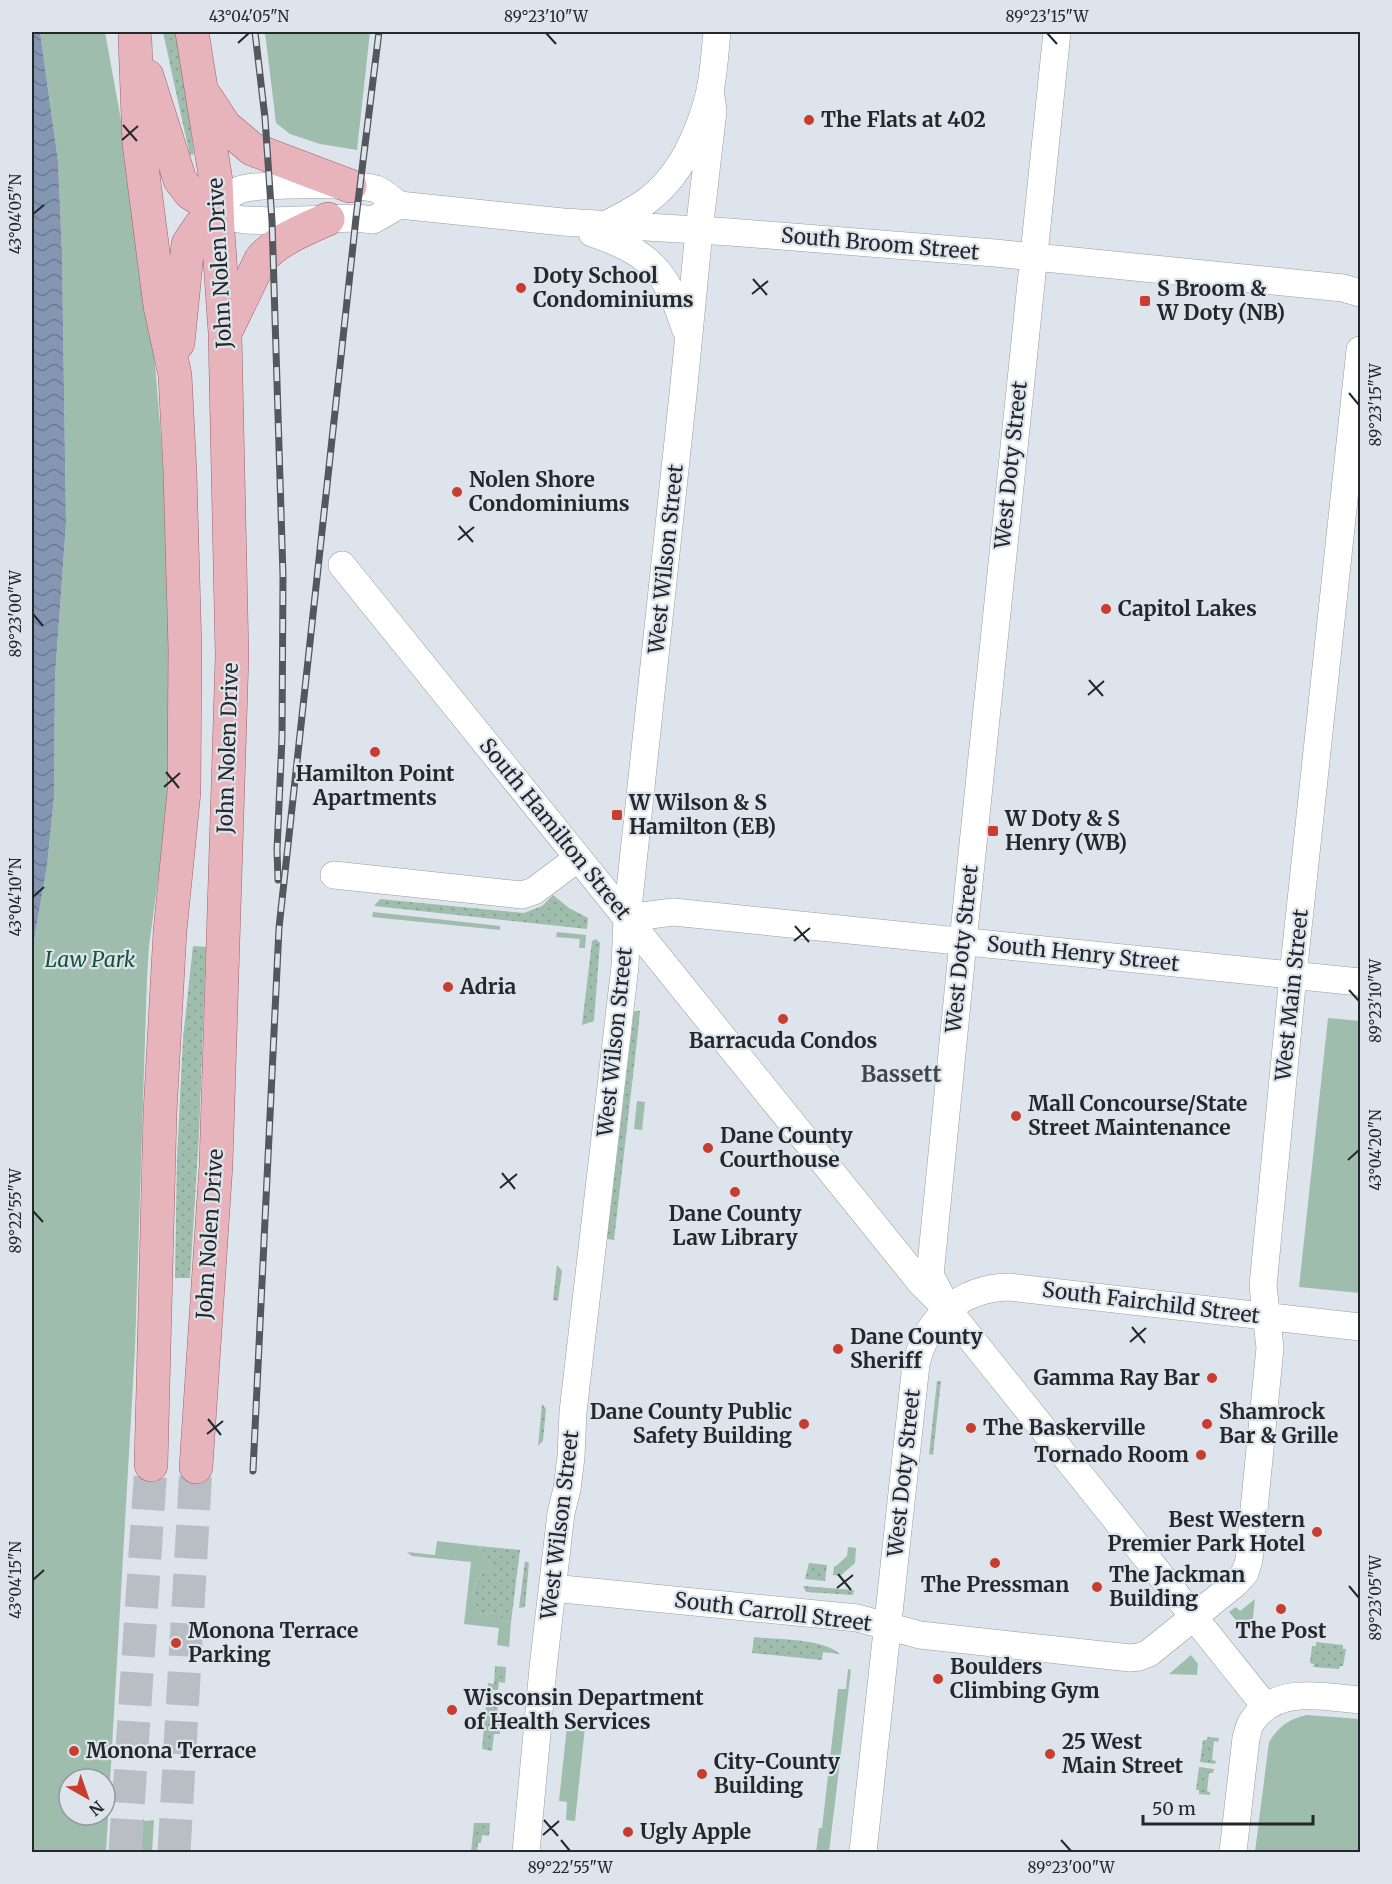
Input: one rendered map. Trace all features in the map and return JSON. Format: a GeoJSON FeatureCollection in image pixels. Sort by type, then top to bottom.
{"type":"FeatureCollection","features":[{"type":"Feature","properties":{"kind":"main road"},"geometry":{"type":"LineString","coordinates":[[134,35],[180,180],[190,193],[217,210],[200,226],[188,244],[174,375]]}},
{"type":"Feature","properties":{"kind":"main road"},"geometry":{"type":"LineString","coordinates":[[134,35],[139,143],[160,306],[174,375]]}},
{"type":"Feature","properties":{"kind":"main road","name":"John Nolen Drive"},"geometry":{"type":"LineString","coordinates":[[194,36],[216,181],[225,333],[232,657],[216,1165],[196,1467]]}},
{"type":"Feature","properties":{"kind":"main road"},"geometry":{"type":"LineString","coordinates":[[203,93],[225,126],[252,149],[350,186]]}},
{"type":"Feature","properties":{"kind":"main road"},"geometry":{"type":"LineString","coordinates":[[225,333],[256,267],[265,255],[286,239],[328,219]]}},
{"type":"Feature","properties":{"kind":"main road","name":"John Nolen Drive"},"geometry":{"type":"LineString","coordinates":[[151,1465],[162,1067],[170,931],[184,792],[185,648],[180,472],[174,375]]}},
{"type":"Feature","properties":{"kind":"street"},"geometry":{"type":"LineString","coordinates":[[603,226],[657,193],[686,155],[711,89],[717,32]]}},
{"type":"Feature","properties":{"kind":"street","name":"West Doty Street"},"geometry":{"type":"LineString","coordinates":[[863,1852],[916,1364],[925,1338],[948,1310],[930,1275],[1057,32]]}},
{"type":"Feature","properties":{"kind":"street","name":"West Wilson Street"},"geometry":{"type":"LineString","coordinates":[[526,1852],[552,1588],[561,1513],[571,1457],[573,1412],[625,966],[627,918],[713,111],[711,89]]}},
{"type":"Feature","properties":{"kind":"street","name":"South Broom Street"},"geometry":{"type":"LineString","coordinates":[[217,210],[230,195],[242,189],[270,186],[350,186],[377,190],[399,205],[603,226],[995,253],[1343,288],[1360,294]]}},
{"type":"Feature","properties":{"kind":"street"},"geometry":{"type":"LineString","coordinates":[[217,210],[232,218],[245,220],[373,220],[399,205]]}},
{"type":"Feature","properties":{"kind":"street"},"geometry":{"type":"LineString","coordinates":[[563,222],[616,241],[633,249],[651,263],[669,286],[688,336]]}},
{"type":"Feature","properties":{"kind":"street","name":"West Main Street"},"geometry":{"type":"LineString","coordinates":[[1194,1617],[1242,1578],[1248,1566],[1270,1348],[1263,1286],[1293,975],[1360,350]]}},
{"type":"Feature","properties":{"kind":"street","name":"South Hamilton Street"},"geometry":{"type":"LineString","coordinates":[[342,566],[921,1283],[948,1310],[1266,1707]]}},
{"type":"Feature","properties":{"kind":"street"},"geometry":{"type":"LineString","coordinates":[[334,875],[522,895],[534,891],[578,858]]}},
{"type":"Feature","properties":{"kind":"street","name":"South Henry Street"},"geometry":{"type":"LineString","coordinates":[[627,918],[674,912],[1360,982]]}},
{"type":"Feature","properties":{"kind":"street","name":"South Fairchild Street"},"geometry":{"type":"LineString","coordinates":[[948,1310],[979,1290],[1009,1287],[1360,1327]]}},
{"type":"Feature","properties":{"kind":"street","name":"South Carroll Street"},"geometry":{"type":"LineString","coordinates":[[552,1588],[857,1618],[920,1635],[1130,1658],[1149,1653],[1194,1617]]}},
{"type":"Feature","properties":{"kind":"street"},"geometry":{"type":"LineString","coordinates":[[1233,1852],[1246,1738],[1252,1720],[1266,1707],[1281,1699],[1300,1695],[1360,1700]]}},
{"type":"Feature","properties":{"kind":"green space","name":"Law Park"},"geometry":{"type":"Polygon","coordinates":[[[40,32],[105,32],[125,142],[153,339],[165,500],[170,685],[167,814],[149,946],[147,978],[135,1349],[111,1767],[57,1767],[57,1827],[107,1827],[106,1852],[32,1852],[32,951],[47,866],[54,797],[55,676],[66,524],[62,253],[58,161],[40,32]]]}},
{"type":"Feature","properties":{"kind":"green space"},"geometry":{"type":"Polygon","coordinates":[[[163,32],[178,32],[194,154],[190,155],[186,138],[163,32]]]}},
{"type":"Feature","properties":{"kind":"green space"},"geometry":{"type":"Polygon","coordinates":[[[265,32],[370,32],[357,150],[320,144],[290,134],[276,123],[265,32]]]}},
{"type":"Feature","properties":{"kind":"green space"},"geometry":{"type":"Polygon","coordinates":[[[553,895],[569,908],[588,918],[587,929],[374,906],[380,899],[524,913],[542,906],[553,895]]]}},
{"type":"Feature","properties":{"kind":"green space"},"geometry":{"type":"Polygon","coordinates":[[[373,912],[500,926],[500,930],[372,917],[373,912]]]}},
{"type":"Feature","properties":{"kind":"green space"},"geometry":{"type":"Polygon","coordinates":[[[557,932],[586,935],[585,948],[579,948],[580,939],[556,937],[557,932]]]}},
{"type":"Feature","properties":{"kind":"green space"},"geometry":{"type":"Polygon","coordinates":[[[596,939],[600,943],[594,1021],[582,1025],[592,941],[596,939]]]}},
{"type":"Feature","properties":{"kind":"green space"},"geometry":{"type":"Polygon","coordinates":[[[193,946],[206,947],[199,1135],[190,1278],[175,1278],[177,1158],[183,1038],[193,946]]]}},
{"type":"Feature","properties":{"kind":"green space"},"geometry":{"type":"Polygon","coordinates":[[[634,1011],[640,1011],[614,1240],[607,1239],[634,1011]]]}},
{"type":"Feature","properties":{"kind":"green space"},"geometry":{"type":"Polygon","coordinates":[[[1328,1018],[1360,1021],[1360,1293],[1299,1287],[1328,1018]]]}},
{"type":"Feature","properties":{"kind":"green space"},"geometry":{"type":"Polygon","coordinates":[[[637,1101],[645,1102],[642,1130],[634,1129],[637,1101]]]}},
{"type":"Feature","properties":{"kind":"green space"},"geometry":{"type":"Polygon","coordinates":[[[557,1265],[562,1271],[558,1301],[553,1300],[557,1265]]]}},
{"type":"Feature","properties":{"kind":"green space"},"geometry":{"type":"Polygon","coordinates":[[[937,1381],[941,1381],[933,1455],[929,1454],[937,1381]]]}},
{"type":"Feature","properties":{"kind":"green space"},"geometry":{"type":"Polygon","coordinates":[[[542,1404],[546,1409],[543,1441],[538,1446],[542,1404]]]}},
{"type":"Feature","properties":{"kind":"green space"},"geometry":{"type":"Polygon","coordinates":[[[437,1541],[479,1546],[482,1550],[490,1564],[489,1571],[482,1573],[478,1578],[473,1594],[474,1599],[483,1615],[496,1613],[501,1615],[501,1621],[511,1622],[509,1647],[497,1645],[499,1628],[464,1624],[471,1562],[412,1556],[407,1552],[435,1555],[437,1541]]]}},
{"type":"Feature","properties":{"kind":"green space"},"geometry":{"type":"Polygon","coordinates":[[[479,1546],[520,1550],[511,1622],[501,1621],[501,1615],[496,1613],[483,1615],[476,1605],[474,1589],[482,1573],[489,1571],[490,1564],[479,1546]]]}},
{"type":"Feature","properties":{"kind":"green space"},"geometry":{"type":"Polygon","coordinates":[[[848,1547],[856,1548],[855,1563],[840,1576],[833,1575],[834,1566],[847,1556],[848,1547]]]}},
{"type":"Feature","properties":{"kind":"green space"},"geometry":{"type":"Polygon","coordinates":[[[525,1561],[529,1563],[525,1607],[519,1608],[525,1561]]]}},
{"type":"Feature","properties":{"kind":"green space"},"geometry":{"type":"Polygon","coordinates":[[[809,1563],[827,1565],[825,1581],[805,1579],[809,1563]]]}},
{"type":"Feature","properties":{"kind":"green space"},"geometry":{"type":"Polygon","coordinates":[[[803,1586],[854,1590],[853,1595],[806,1592],[803,1586]]]}},
{"type":"Feature","properties":{"kind":"green space"},"geometry":{"type":"Polygon","coordinates":[[[1255,1599],[1252,1627],[1241,1626],[1229,1612],[1236,1607],[1240,1611],[1255,1599]]]}},
{"type":"Feature","properties":{"kind":"green space"},"geometry":{"type":"Polygon","coordinates":[[[754,1637],[811,1642],[840,1654],[823,1652],[822,1660],[752,1653],[754,1637]]]}},
{"type":"Feature","properties":{"kind":"green space"},"geometry":{"type":"Polygon","coordinates":[[[1316,1642],[1343,1645],[1343,1649],[1346,1649],[1343,1666],[1339,1669],[1313,1667],[1314,1664],[1310,1663],[1312,1646],[1316,1646],[1316,1642]]]}},
{"type":"Feature","properties":{"kind":"green space"},"geometry":{"type":"Polygon","coordinates":[[[1191,1655],[1198,1664],[1197,1675],[1169,1674],[1191,1655]]]}},
{"type":"Feature","properties":{"kind":"green space"},"geometry":{"type":"Polygon","coordinates":[[[495,1666],[506,1667],[505,1683],[499,1682],[498,1690],[493,1690],[492,1706],[498,1706],[497,1713],[501,1713],[500,1734],[494,1734],[492,1751],[482,1749],[488,1683],[494,1684],[495,1666]]]}},
{"type":"Feature","properties":{"kind":"green space"},"geometry":{"type":"Polygon","coordinates":[[[848,1669],[851,1670],[829,1852],[816,1852],[819,1828],[822,1828],[838,1689],[846,1689],[848,1669]]]}},
{"type":"Feature","properties":{"kind":"green space"},"geometry":{"type":"Polygon","coordinates":[[[1307,1715],[1360,1719],[1360,1852],[1255,1852],[1269,1742],[1285,1724],[1307,1715]]]}},
{"type":"Feature","properties":{"kind":"green space"},"geometry":{"type":"Polygon","coordinates":[[[567,1726],[585,1727],[575,1821],[566,1820],[567,1802],[559,1801],[567,1726]]]}},
{"type":"Feature","properties":{"kind":"green space"},"geometry":{"type":"Polygon","coordinates":[[[1207,1737],[1219,1738],[1218,1742],[1214,1741],[1212,1760],[1216,1761],[1215,1764],[1200,1762],[1203,1740],[1207,1740],[1207,1737]]]}},
{"type":"Feature","properties":{"kind":"green space"},"geometry":{"type":"Polygon","coordinates":[[[1199,1767],[1214,1769],[1213,1773],[1209,1773],[1207,1791],[1210,1795],[1199,1794],[1199,1790],[1196,1790],[1199,1767]]]}},
{"type":"Feature","properties":{"kind":"green space"},"geometry":{"type":"Polygon","coordinates":[[[143,1819],[145,1821],[154,1820],[152,1852],[139,1852],[143,1819]]]}},
{"type":"Feature","properties":{"kind":"green space"},"geometry":{"type":"Polygon","coordinates":[[[474,1823],[490,1823],[489,1836],[482,1835],[477,1852],[471,1852],[474,1823]]]}},
{"type":"Feature","properties":{"kind":"water"},"geometry":{"type":"Polygon","coordinates":[[[32,32],[40,32],[58,161],[62,253],[66,524],[55,676],[54,797],[47,866],[32,951],[32,32]]]}},
{"type":"Feature","properties":{"kind":"tunnel"},"geometry":{"type":"LineString","coordinates":[[125,1852],[151,1465]]}},
{"type":"Feature","properties":{"kind":"tunnel"},"geometry":{"type":"LineString","coordinates":[[174,1852],[196,1467]]}},
{"type":"Feature","properties":{"kind":"railway"},"geometry":{"type":"LineString","coordinates":[[255,32],[265,118],[272,221],[283,576],[278,880]]}},
{"type":"Feature","properties":{"kind":"railway"},"geometry":{"type":"LineString","coordinates":[[253,1471],[279,928],[356,218],[379,32]]}},
{"type":"Feature","properties":{"kind":"place","name":"The Flats at 402"},"geometry":{"type":"Point","coordinates":[809,120]}},
{"type":"Feature","properties":{"kind":"place","name":"Doty School Condominiums"},"geometry":{"type":"Point","coordinates":[521,288]}},
{"type":"Feature","properties":{"kind":"place","name":"S Broom & W Doty (NB)"},"geometry":{"type":"Point","coordinates":[1145,301]}},
{"type":"Feature","properties":{"kind":"place","name":"Nolen Shore Condominiums"},"geometry":{"type":"Point","coordinates":[457,492]}},
{"type":"Feature","properties":{"kind":"place","name":"Capitol Lakes"},"geometry":{"type":"Point","coordinates":[1106,609]}},
{"type":"Feature","properties":{"kind":"place","name":"Hamilton Point Apartments"},"geometry":{"type":"Point","coordinates":[375,752]}},
{"type":"Feature","properties":{"kind":"place","name":"W Wilson & S Hamilton (EB)"},"geometry":{"type":"Point","coordinates":[617,815]}},
{"type":"Feature","properties":{"kind":"place","name":"W Doty & S Henry (WB)"},"geometry":{"type":"Point","coordinates":[993,831]}},
{"type":"Feature","properties":{"kind":"place","name":"Adria"},"geometry":{"type":"Point","coordinates":[448,987]}},
{"type":"Feature","properties":{"kind":"place","name":"Barracuda Condos"},"geometry":{"type":"Point","coordinates":[783,1019]}},
{"type":"Feature","properties":{"kind":"place","name":"Mall Concourse/State Street Maintenance"},"geometry":{"type":"Point","coordinates":[1016,1116]}},
{"type":"Feature","properties":{"kind":"place","name":"Dane County Courthouse"},"geometry":{"type":"Point","coordinates":[708,1148]}},
{"type":"Feature","properties":{"kind":"place","name":"Dane County Law Library"},"geometry":{"type":"Point","coordinates":[735,1192]}},
{"type":"Feature","properties":{"kind":"place","name":"Dane County Sheriff"},"geometry":{"type":"Point","coordinates":[838,1349]}},
{"type":"Feature","properties":{"kind":"place","name":"Gamma Ray Bar"},"geometry":{"type":"Point","coordinates":[1212,1378]}},
{"type":"Feature","properties":{"kind":"place","name":"Dane County Public Safety Building"},"geometry":{"type":"Point","coordinates":[804,1424]}},
{"type":"Feature","properties":{"kind":"place","name":"Shamrock Bar & Grille"},"geometry":{"type":"Point","coordinates":[1207,1424]}},
{"type":"Feature","properties":{"kind":"place","name":"The Baskerville"},"geometry":{"type":"Point","coordinates":[971,1428]}},
{"type":"Feature","properties":{"kind":"place","name":"Tornado Room"},"geometry":{"type":"Point","coordinates":[1201,1455]}},
{"type":"Feature","properties":{"kind":"place","name":"Best Western Premier Park Hotel"},"geometry":{"type":"Point","coordinates":[1317,1532]}},
{"type":"Feature","properties":{"kind":"place","name":"The Pressman"},"geometry":{"type":"Point","coordinates":[995,1563]}},
{"type":"Feature","properties":{"kind":"place","name":"The Jackman Building"},"geometry":{"type":"Point","coordinates":[1097,1587]}},
{"type":"Feature","properties":{"kind":"place","name":"The Post"},"geometry":{"type":"Point","coordinates":[1281,1609]}},
{"type":"Feature","properties":{"kind":"place","name":"Monona Terrace Parking"},"geometry":{"type":"Point","coordinates":[176,1643]}},
{"type":"Feature","properties":{"kind":"place","name":"Boulders Climbing Gym"},"geometry":{"type":"Point","coordinates":[938,1679]}},
{"type":"Feature","properties":{"kind":"place","name":"Wisconsin Department of Health Services"},"geometry":{"type":"Point","coordinates":[452,1710]}},
{"type":"Feature","properties":{"kind":"place","name":"Monona Terrace"},"geometry":{"type":"Point","coordinates":[74,1751]}},
{"type":"Feature","properties":{"kind":"place","name":"25 West Main Street"},"geometry":{"type":"Point","coordinates":[1050,1754]}},
{"type":"Feature","properties":{"kind":"place","name":"City-County Building"},"geometry":{"type":"Point","coordinates":[702,1774]}},
{"type":"Feature","properties":{"kind":"place","name":"Ugly Apple"},"geometry":{"type":"Point","coordinates":[628,1832]}},
{"type":"Feature","properties":{"kind":"district","name":"Bassett"},"geometry":{"type":"Point","coordinates":[901,1074]}}]}
